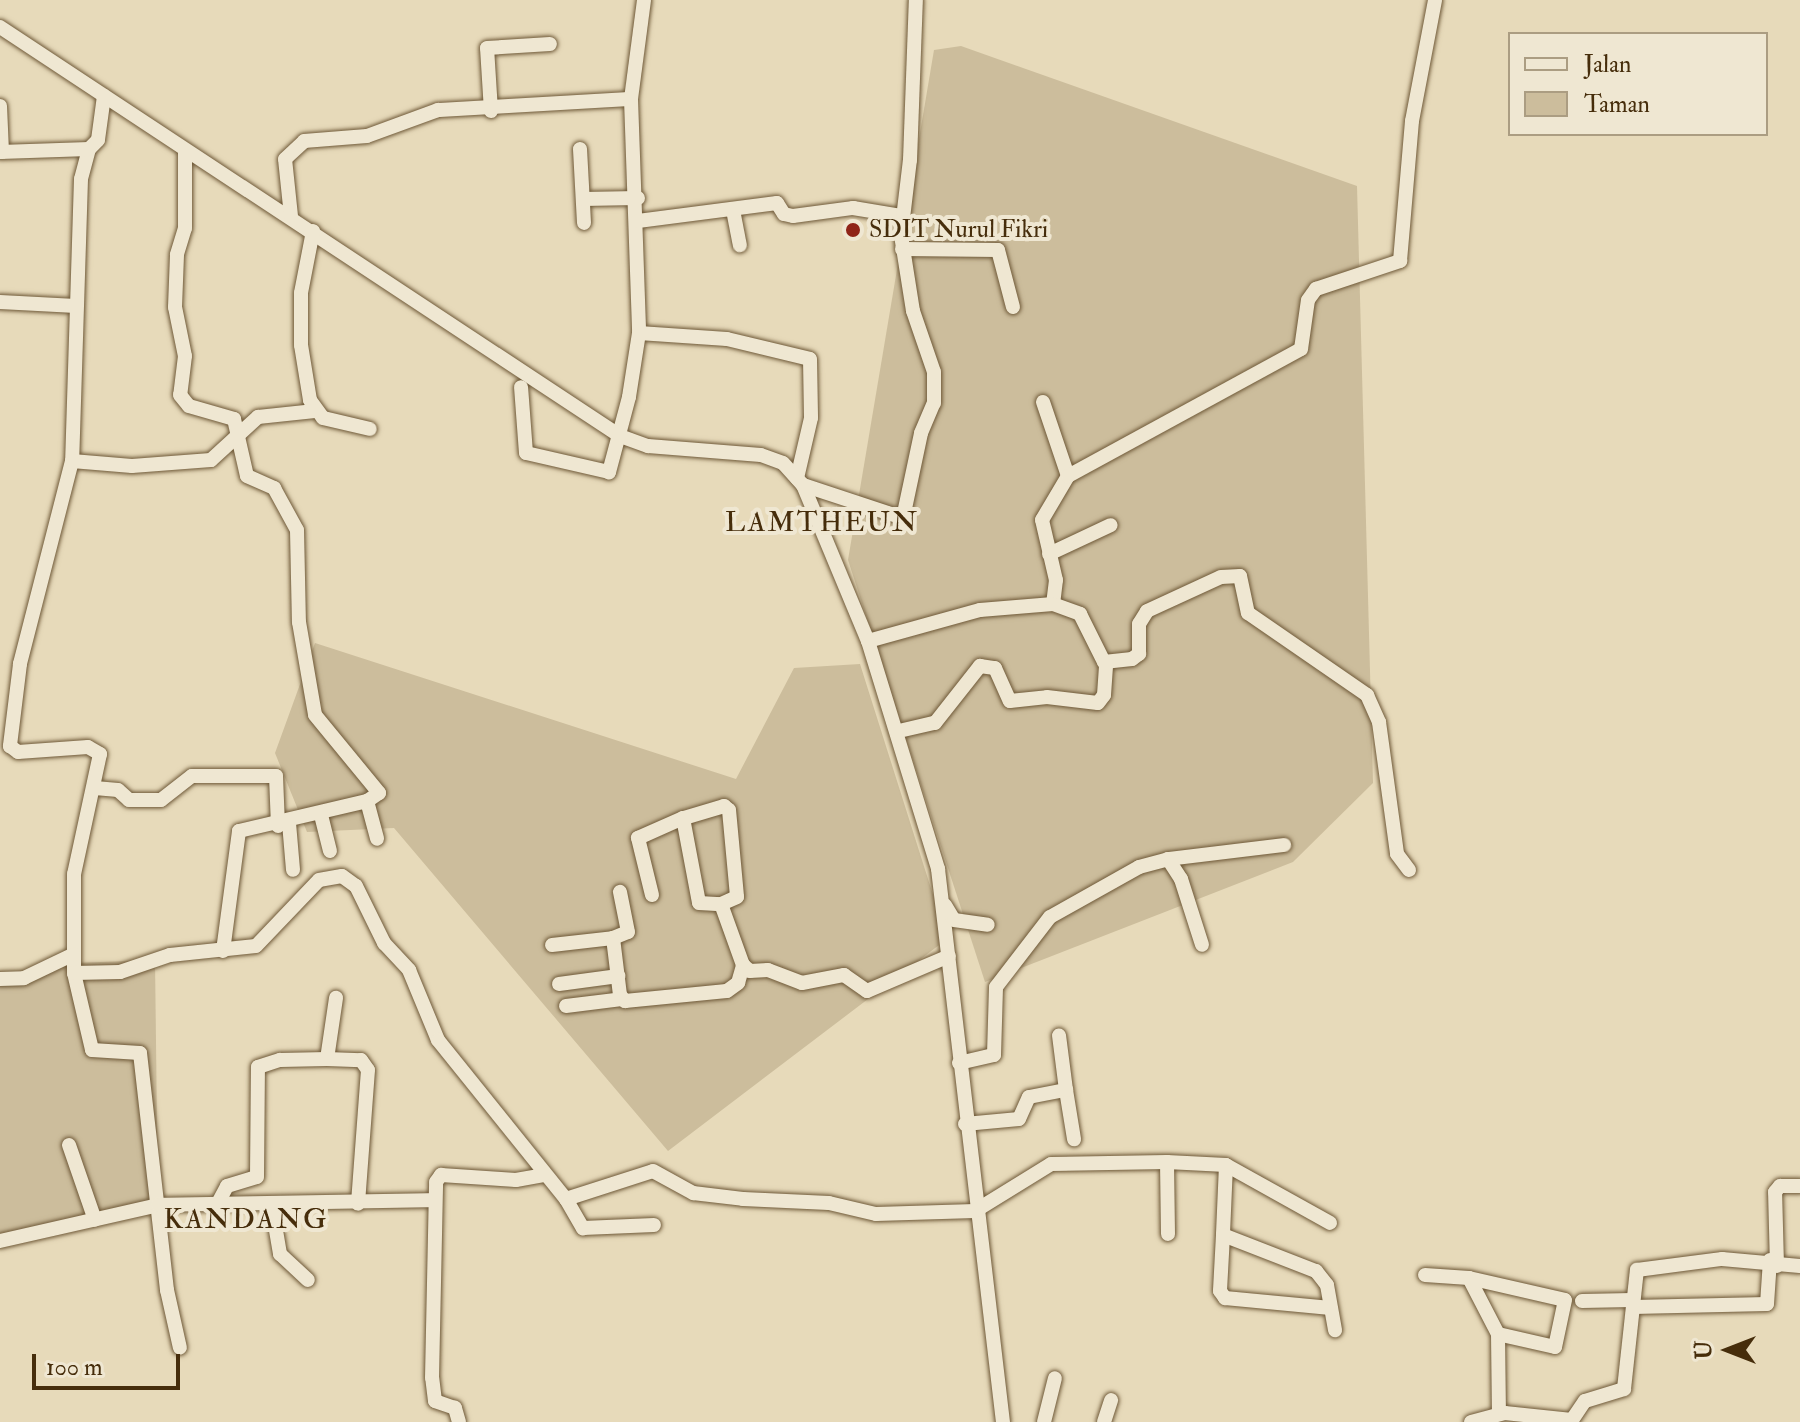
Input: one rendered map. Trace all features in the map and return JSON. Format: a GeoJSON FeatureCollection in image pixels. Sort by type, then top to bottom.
{"type":"FeatureCollection","features":[{"type":"Feature","properties":{"kind":"street"},"geometry":{"type":"LineString","coordinates":[[521,387],[526,453],[566,459],[606,474],[620,436],[639,333],[638,198],[631,99],[644,0]]}},
{"type":"Feature","properties":{"kind":"street"},"geometry":{"type":"LineString","coordinates":[[800,482],[903,518],[921,433],[934,403],[935,382],[902,249],[902,216],[910,160],[916,0]]}},
{"type":"Feature","properties":{"kind":"street"},"geometry":{"type":"LineString","coordinates":[[1053,604],[1056,580],[1043,514],[1068,476],[1301,349],[1308,300],[1316,289],[1400,261],[1412,121],[1435,0]]}},
{"type":"Feature","properties":{"kind":"street"},"geometry":{"type":"LineString","coordinates":[[0,27],[185,151],[291,216],[620,436],[648,446],[761,455],[783,463],[800,482],[868,641],[899,731],[944,904],[975,1211],[1007,1419]]}},
{"type":"Feature","properties":{"kind":"street"},"geometry":{"type":"LineString","coordinates":[[491,111],[487,48],[550,44]]}},
{"type":"Feature","properties":{"kind":"street"},"geometry":{"type":"LineString","coordinates":[[104,96],[98,140],[89,149],[81,179],[76,306],[78,394],[72,461],[64,509],[35,595],[5,725],[10,746],[15,752],[97,748],[101,758],[74,874],[74,973],[92,1050],[140,1053],[167,1290],[180,1348]]}},
{"type":"Feature","properties":{"kind":"street"},"geometry":{"type":"LineString","coordinates":[[291,216],[285,159],[304,141],[367,136],[438,110],[491,111],[631,99]]}},
{"type":"Feature","properties":{"kind":"street"},"geometry":{"type":"LineString","coordinates":[[0,106],[1,152],[89,149]]}},
{"type":"Feature","properties":{"kind":"street"},"geometry":{"type":"LineString","coordinates":[[580,149],[584,223]]}},
{"type":"Feature","properties":{"kind":"street"},"geometry":{"type":"LineString","coordinates":[[185,151],[185,228],[177,255],[175,307],[185,356],[180,395],[189,406],[230,416],[237,424],[247,476],[274,488],[297,530],[299,622],[315,715],[379,793],[367,801],[321,815],[244,829],[236,836],[223,951]]}},
{"type":"Feature","properties":{"kind":"street"},"geometry":{"type":"LineString","coordinates":[[583,199],[638,198]]}},
{"type":"Feature","properties":{"kind":"street"},"geometry":{"type":"LineString","coordinates":[[638,221],[777,203],[784,214],[793,216],[853,208],[902,216]]}},
{"type":"Feature","properties":{"kind":"street"},"geometry":{"type":"LineString","coordinates":[[733,210],[740,245]]}},
{"type":"Feature","properties":{"kind":"street"},"geometry":{"type":"LineString","coordinates":[[313,231],[303,271],[301,345],[315,411]]}},
{"type":"Feature","properties":{"kind":"street"},"geometry":{"type":"LineString","coordinates":[[902,249],[998,250],[1013,307]]}},
{"type":"Feature","properties":{"kind":"street"},"geometry":{"type":"LineString","coordinates":[[0,302],[76,306]]}},
{"type":"Feature","properties":{"kind":"street"},"geometry":{"type":"LineString","coordinates":[[639,333],[698,334],[810,359],[814,384],[800,482]]}},
{"type":"Feature","properties":{"kind":"street"},"geometry":{"type":"LineString","coordinates":[[1043,402],[1068,476]]}},
{"type":"Feature","properties":{"kind":"street"},"geometry":{"type":"LineString","coordinates":[[72,461],[132,466],[211,460],[238,440],[251,423],[272,412],[315,411],[333,421],[370,429]]}},
{"type":"Feature","properties":{"kind":"street"},"geometry":{"type":"LineString","coordinates":[[1049,554],[1111,525]]}},
{"type":"Feature","properties":{"kind":"street"},"geometry":{"type":"LineString","coordinates":[[1106,663],[1136,658],[1139,624],[1147,611],[1221,577],[1240,576],[1248,613],[1367,695],[1379,722],[1397,854],[1409,870]]}},
{"type":"Feature","properties":{"kind":"street"},"geometry":{"type":"LineString","coordinates":[[868,641],[980,610],[1053,604],[1080,614],[1106,663],[1104,695],[1098,703],[1047,697],[1010,701],[995,668],[980,666],[935,723],[899,731]]}},
{"type":"Feature","properties":{"kind":"street"},"geometry":{"type":"LineString","coordinates":[[95,788],[118,790],[129,800],[161,800],[192,776],[276,776],[293,870]]}},
{"type":"Feature","properties":{"kind":"street"},"geometry":{"type":"LineString","coordinates":[[367,801],[377,839]]}},
{"type":"Feature","properties":{"kind":"street"},"geometry":{"type":"LineString","coordinates":[[652,895],[638,838],[684,818],[724,806],[729,810],[737,897],[721,904],[699,903],[684,818]]}},
{"type":"Feature","properties":{"kind":"street"},"geometry":{"type":"LineString","coordinates":[[321,815],[330,851]]}},
{"type":"Feature","properties":{"kind":"street"},"geometry":{"type":"LineString","coordinates":[[959,1063],[994,1055],[996,987],[1050,917],[1139,867],[1168,859],[1284,845]]}},
{"type":"Feature","properties":{"kind":"street"},"geometry":{"type":"LineString","coordinates":[[1168,859],[1181,879],[1202,945]]}},
{"type":"Feature","properties":{"kind":"street"},"geometry":{"type":"LineString","coordinates":[[74,973],[120,972],[170,955],[223,951],[266,940],[319,880],[348,877],[384,943],[409,970],[438,1040],[467,1070],[544,1175],[566,1199],[583,1228],[654,1225]]}},
{"type":"Feature","properties":{"kind":"street"},"geometry":{"type":"LineString","coordinates":[[552,945],[613,938],[628,932],[620,892]]}},
{"type":"Feature","properties":{"kind":"street"},"geometry":{"type":"LineString","coordinates":[[721,904],[743,965],[750,971],[768,970],[802,983],[844,975],[863,991],[949,956]]}},
{"type":"Feature","properties":{"kind":"street"},"geometry":{"type":"LineString","coordinates":[[944,904],[954,920],[988,925]]}},
{"type":"Feature","properties":{"kind":"street"},"geometry":{"type":"LineString","coordinates":[[613,938],[622,999]]}},
{"type":"Feature","properties":{"kind":"street"},"geometry":{"type":"LineString","coordinates":[[0,979],[24,978],[74,954]]}},
{"type":"Feature","properties":{"kind":"street"},"geometry":{"type":"LineString","coordinates":[[566,1006],[727,991],[738,983],[743,965]]}},
{"type":"Feature","properties":{"kind":"street"},"geometry":{"type":"LineString","coordinates":[[559,984],[618,976]]}},
{"type":"Feature","properties":{"kind":"street"},"geometry":{"type":"LineString","coordinates":[[327,1059],[336,998]]}},
{"type":"Feature","properties":{"kind":"street"},"geometry":{"type":"LineString","coordinates":[[1059,1035],[1074,1139]]}},
{"type":"Feature","properties":{"kind":"street"},"geometry":{"type":"LineString","coordinates":[[218,1203],[227,1186],[257,1177],[258,1067],[280,1060],[327,1059],[361,1060],[368,1070],[358,1204]]}},
{"type":"Feature","properties":{"kind":"street"},"geometry":{"type":"LineString","coordinates":[[965,1124],[1019,1119],[1029,1097],[1066,1090]]}},
{"type":"Feature","properties":{"kind":"street"},"geometry":{"type":"LineString","coordinates":[[69,1145],[95,1220]]}},
{"type":"Feature","properties":{"kind":"street"},"geometry":{"type":"LineString","coordinates":[[566,1199],[653,1171],[693,1193],[829,1203],[876,1214],[975,1211],[1051,1164],[1167,1162],[1226,1165],[1330,1223]]}},
{"type":"Feature","properties":{"kind":"street"},"geometry":{"type":"LineString","coordinates":[[1167,1162],[1168,1234]]}},
{"type":"Feature","properties":{"kind":"street"},"geometry":{"type":"LineString","coordinates":[[1226,1165],[1220,1291],[1225,1298],[1331,1308]]}},
{"type":"Feature","properties":{"kind":"street"},"geometry":{"type":"LineString","coordinates":[[459,1422],[455,1408],[434,1397],[434,1200],[441,1175],[516,1180],[544,1175]]}},
{"type":"Feature","properties":{"kind":"street"},"geometry":{"type":"LineString","coordinates":[[1582,1301],[1767,1304],[1774,1263],[1775,1192],[1780,1186],[1800,1186]]}},
{"type":"Feature","properties":{"kind":"street"},"geometry":{"type":"LineString","coordinates":[[0,1241],[158,1205],[218,1203],[272,1207],[434,1200]]}},
{"type":"Feature","properties":{"kind":"street"},"geometry":{"type":"LineString","coordinates":[[272,1207],[280,1254],[308,1280]]}},
{"type":"Feature","properties":{"kind":"street"},"geometry":{"type":"LineString","coordinates":[[1223,1235],[1316,1271],[1327,1285],[1335,1330]]}},
{"type":"Feature","properties":{"kind":"street"},"geometry":{"type":"LineString","coordinates":[[1471,1422],[1499,1413],[1572,1420],[1585,1401],[1624,1389],[1634,1275],[1641,1269],[1722,1259],[1800,1266]]}},
{"type":"Feature","properties":{"kind":"street"},"geometry":{"type":"LineString","coordinates":[[1425,1275],[1469,1278],[1565,1300],[1555,1347],[1498,1334]]}},
{"type":"Feature","properties":{"kind":"street"},"geometry":{"type":"LineString","coordinates":[[1469,1278],[1498,1334],[1499,1413]]}},
{"type":"Feature","properties":{"kind":"street"},"geometry":{"type":"LineString","coordinates":[[1044,1422],[1055,1378]]}},
{"type":"Feature","properties":{"kind":"street"},"geometry":{"type":"LineString","coordinates":[[1104,1422],[1111,1400]]}},
{"type":"Feature","properties":{"kind":"green space"},"geometry":{"type":"Polygon","coordinates":[[[961,46],[1357,186],[1373,783],[1293,862],[985,982],[848,560],[934,50],[961,46]]]}},
{"type":"Feature","properties":{"kind":"green space"},"geometry":{"type":"Polygon","coordinates":[[[315,643],[736,779],[794,668],[860,664],[947,939],[668,1151],[394,828],[307,832],[275,753],[315,643]]]}},
{"type":"Feature","properties":{"kind":"green space"},"geometry":{"type":"Polygon","coordinates":[[[155,960],[158,1205],[0,1237],[0,979],[74,963],[155,960]]]}},
{"type":"Feature","properties":{"kind":"place","name":"SDIT Nurul Fikri"},"geometry":{"type":"Point","coordinates":[853,230]}},
{"type":"Feature","properties":{"kind":"district","name":"LAMTHEUN"},"geometry":{"type":"Point","coordinates":[822,523]}},
{"type":"Feature","properties":{"kind":"district","name":"KANDANG"},"geometry":{"type":"Point","coordinates":[246,1220]}}]}
